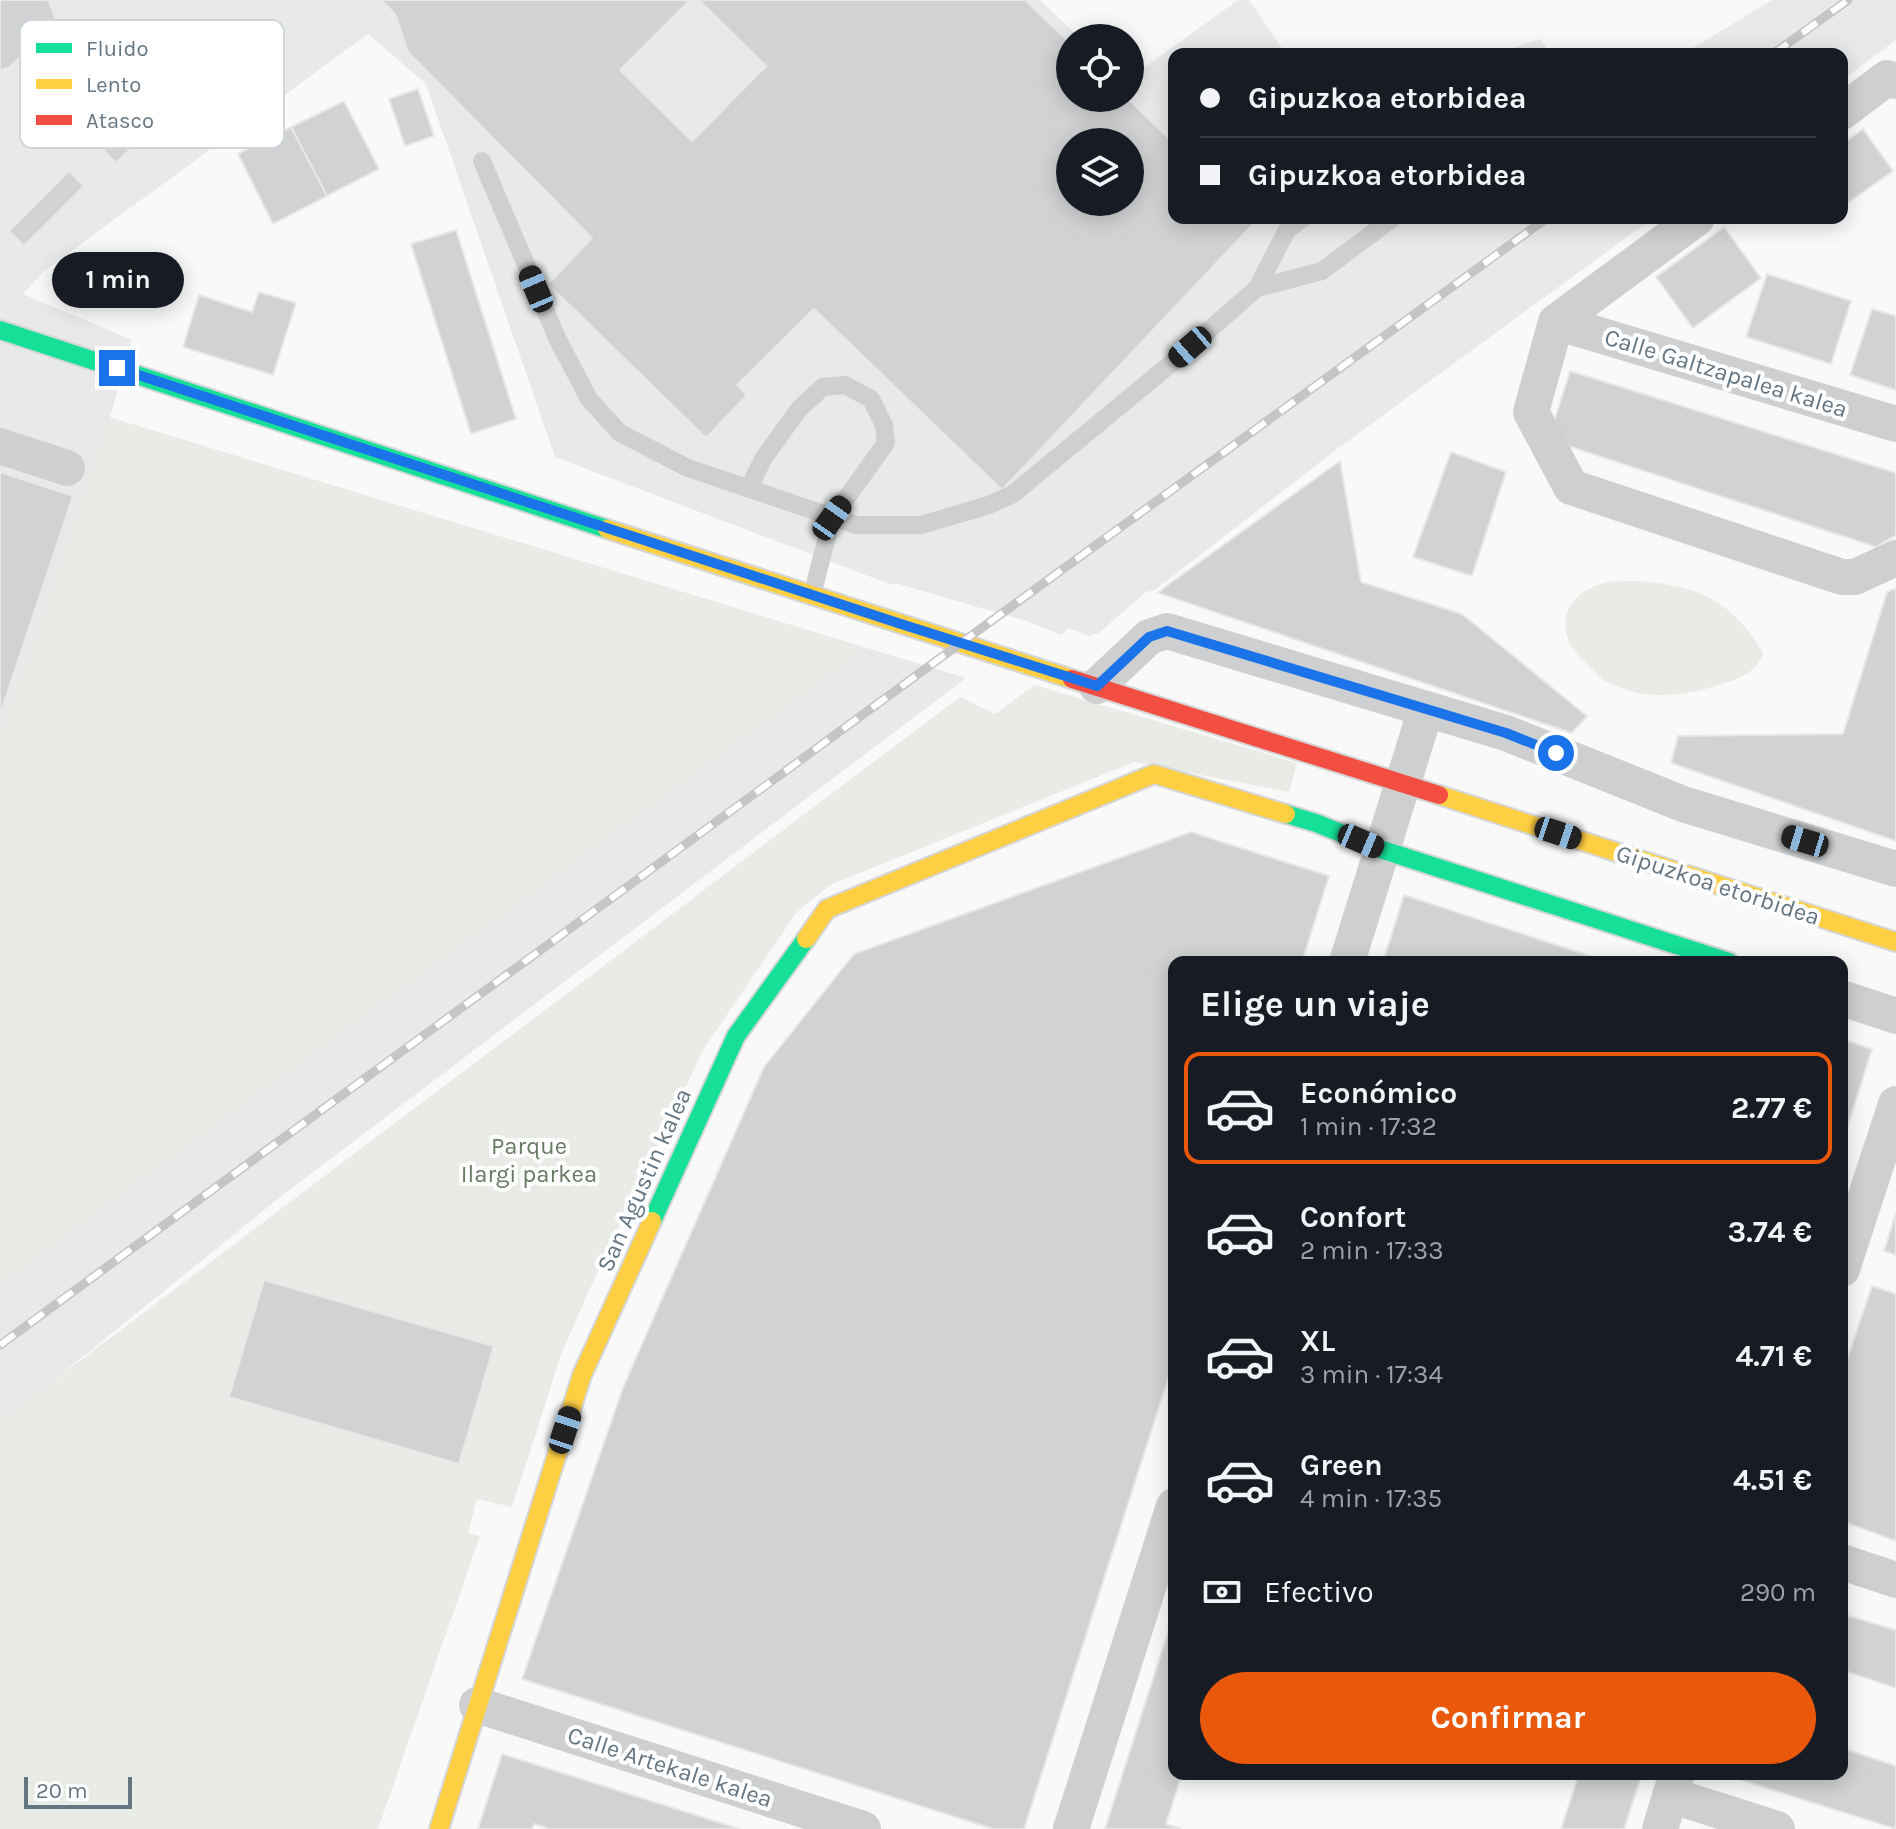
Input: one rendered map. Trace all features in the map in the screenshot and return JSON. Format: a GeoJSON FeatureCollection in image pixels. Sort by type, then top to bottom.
{"type":"FeatureCollection","features":[{"type":"Feature","properties":{"kind":"main road","name":"Gipuzkoa etorbidea"},"geometry":{"type":"LineString","coordinates":[[0,330],[812,595],[1896,942]]}},
{"type":"Feature","properties":{"kind":"main road","name":"San Agustin kalea"},"geometry":{"type":"LineString","coordinates":[[439,1829],[582,1375],[736,1036],[827,909],[1154,774],[1316,823],[1383,850]]}},
{"type":"Feature","properties":{"kind":"main road"},"geometry":{"type":"LineString","coordinates":[[1383,850],[1710,956]]}},
{"type":"Feature","properties":{"kind":"street"},"geometry":{"type":"LineString","coordinates":[[1848,108],[1892,80]]}},
{"type":"Feature","properties":{"kind":"street"},"geometry":{"type":"LineString","coordinates":[[1689,224],[1556,322],[1531,412],[1571,487],[1842,577],[1855,577],[1896,558]]}},
{"type":"Feature","properties":{"kind":"street","name":"Calle Galtzapalea kalea"},"geometry":{"type":"LineString","coordinates":[[1556,322],[1896,424]]}},
{"type":"Feature","properties":{"kind":"street"},"geometry":{"type":"LineString","coordinates":[[0,446],[67,468]]}},
{"type":"Feature","properties":{"kind":"street"},"geometry":{"type":"LineString","coordinates":[[1097,686],[1149,637],[1167,631],[1506,733],[1683,804],[1896,869]]}},
{"type":"Feature","properties":{"kind":"street"},"geometry":{"type":"LineString","coordinates":[[1349,956],[1426,709]]}},
{"type":"Feature","properties":{"kind":"street"},"geometry":{"type":"LineString","coordinates":[[1848,1000],[1896,1016]]}},
{"type":"Feature","properties":{"kind":"street"},"geometry":{"type":"LineString","coordinates":[[1848,1251],[1896,1104]]}},
{"type":"Feature","properties":{"kind":"street"},"geometry":{"type":"LineString","coordinates":[[1071,1829],[1168,1525]]}},
{"type":"Feature","properties":{"kind":"street"},"geometry":{"type":"LineString","coordinates":[[1848,1564],[1896,1580]]}},
{"type":"Feature","properties":{"kind":"street","name":"Calle Artekale kalea"},"geometry":{"type":"LineString","coordinates":[[477,1705],[863,1829]]}},
{"type":"Feature","properties":{"kind":"street"},"geometry":{"type":"LineString","coordinates":[[1660,1829],[1673,1784],[1777,1829]]}},
{"type":"Feature","properties":{"kind":"lane"},"geometry":{"type":"LineString","coordinates":[[482,161],[558,340],[589,399],[620,433],[688,468],[856,525],[921,525],[989,505],[1013,494],[1257,288],[1287,230],[1295,224]]}},
{"type":"Feature","properties":{"kind":"lane"},"geometry":{"type":"LineString","coordinates":[[1257,288],[1322,271],[1385,224]]}},
{"type":"Feature","properties":{"kind":"lane"},"geometry":{"type":"LineString","coordinates":[[749,488],[763,459],[799,409],[823,387],[845,385],[871,399],[884,425],[886,443],[832,518],[812,595]]}},
{"type":"Feature","properties":{"kind":"shaded area"},"geometry":{"type":"Polygon","coordinates":[[[0,0],[1040,0],[1065,24],[1056,24],[1056,112],[1144,112],[1144,68],[1168,51],[1168,224],[1645,224],[1337,449],[1155,590],[1146,592],[1099,633],[1089,636],[1069,628],[1062,635],[1026,621],[895,583],[892,585],[555,457],[426,84],[368,34],[284,95],[284,20],[20,20],[20,148],[212,148],[44,271],[23,294],[132,340],[97,462],[0,747],[0,0]]]}},
{"type":"Feature","properties":{"kind":"shaded area"},"geometry":{"type":"Polygon","coordinates":[[[1238,0],[1249,0],[1282,48],[1172,48],[1238,0]]]}},
{"type":"Feature","properties":{"kind":"shaded area"},"geometry":{"type":"Polygon","coordinates":[[[1772,0],[1896,0],[1896,40],[1848,76],[1848,48],[1693,48],[1772,0]]]}},
{"type":"Feature","properties":{"kind":"shaded area"},"geometry":{"type":"Polygon","coordinates":[[[1540,39],[1547,48],[1513,48],[1540,39]]]}},
{"type":"Feature","properties":{"kind":"shaded area"},"geometry":{"type":"Polygon","coordinates":[[[867,648],[966,678],[284,1194],[0,1421],[0,1282],[867,648]]]}},
{"type":"Feature","properties":{"kind":"green space"},"geometry":{"type":"Polygon","coordinates":[[[109,417],[867,648],[0,1284],[0,739],[109,417]]]}},
{"type":"Feature","properties":{"kind":"green space"},"geometry":{"type":"Polygon","coordinates":[[[1632,581],[1692,591],[1724,607],[1751,634],[1763,653],[1757,665],[1735,679],[1680,694],[1638,693],[1603,680],[1573,649],[1567,637],[1566,616],[1570,606],[1585,591],[1608,582],[1632,581]]]}},
{"type":"Feature","properties":{"kind":"green space","name":"Parque Ilargi parkea"},"geometry":{"type":"Polygon","coordinates":[[[1034,685],[1297,763],[1289,792],[1134,762],[830,885],[796,913],[703,1050],[561,1355],[512,1507],[477,1499],[468,1533],[480,1536],[378,1829],[0,1829],[0,1421],[960,697],[995,714],[1034,685]]]}},
{"type":"Feature","properties":{"kind":"building"},"geometry":{"type":"Polygon","coordinates":[[[0,0],[48,0],[56,20],[20,20],[20,57],[10,67],[0,70],[0,0]]]}},
{"type":"Feature","properties":{"kind":"building"},"geometry":{"type":"Polygon","coordinates":[[[381,0],[690,0],[620,70],[692,141],[766,66],[699,0],[1025,0],[1056,30],[1056,112],[1142,112],[1168,137],[1168,224],[1253,224],[1002,490],[814,309],[737,385],[747,395],[706,438],[548,284],[592,238],[408,52],[395,14],[381,0]]]}},
{"type":"Feature","properties":{"kind":"building"},"geometry":{"type":"Polygon","coordinates":[[[418,89],[434,136],[405,146],[389,99],[418,89]]]}},
{"type":"Feature","properties":{"kind":"building"},"geometry":{"type":"Polygon","coordinates":[[[344,101],[379,169],[327,196],[291,127],[344,101]]]}},
{"type":"Feature","properties":{"kind":"building"},"geometry":{"type":"Polygon","coordinates":[[[291,127],[327,196],[273,224],[238,154],[250,148],[284,148],[284,131],[291,127]]]}},
{"type":"Feature","properties":{"kind":"building"},"geometry":{"type":"Polygon","coordinates":[[[1863,129],[1893,171],[1848,203],[1848,140],[1863,129]]]}},
{"type":"Feature","properties":{"kind":"building"},"geometry":{"type":"Polygon","coordinates":[[[102,148],[132,148],[116,163],[102,148]]]}},
{"type":"Feature","properties":{"kind":"building"},"geometry":{"type":"Polygon","coordinates":[[[69,171],[84,186],[24,246],[9,231],[69,171]]]}},
{"type":"Feature","properties":{"kind":"building"},"geometry":{"type":"Polygon","coordinates":[[[1724,227],[1761,278],[1693,328],[1656,277],[1724,227]]]}},
{"type":"Feature","properties":{"kind":"building"},"geometry":{"type":"Polygon","coordinates":[[[456,230],[516,419],[471,434],[411,244],[456,230]]]}},
{"type":"Feature","properties":{"kind":"building"},"geometry":{"type":"Polygon","coordinates":[[[1767,274],[1851,301],[1831,364],[1746,337],[1767,274]]]}},
{"type":"Feature","properties":{"kind":"building"},"geometry":{"type":"Polygon","coordinates":[[[259,292],[296,303],[273,375],[183,347],[199,295],[252,312],[259,292]]]}},
{"type":"Feature","properties":{"kind":"building"},"geometry":{"type":"Polygon","coordinates":[[[1872,309],[1896,316],[1896,390],[1850,375],[1872,309]]]}},
{"type":"Feature","properties":{"kind":"building"},"geometry":{"type":"Polygon","coordinates":[[[1570,371],[1896,473],[1896,535],[1876,547],[1565,445],[1552,428],[1570,371]]]}},
{"type":"Feature","properties":{"kind":"building"},"geometry":{"type":"Polygon","coordinates":[[[1451,452],[1506,472],[1472,576],[1413,557],[1451,452]]]}},
{"type":"Feature","properties":{"kind":"building"},"geometry":{"type":"Polygon","coordinates":[[[1340,461],[1361,582],[1462,614],[1587,716],[1572,733],[1158,593],[1340,461]]]}},
{"type":"Feature","properties":{"kind":"building"},"geometry":{"type":"Polygon","coordinates":[[[0,472],[73,496],[0,715],[0,472]]]}},
{"type":"Feature","properties":{"kind":"building"},"geometry":{"type":"Polygon","coordinates":[[[1896,588],[1896,841],[1671,763],[1678,736],[1843,734],[1887,592],[1896,588]]]}},
{"type":"Feature","properties":{"kind":"building"},"geometry":{"type":"Polygon","coordinates":[[[1191,832],[1329,876],[1304,956],[1168,956],[1168,1379],[1024,1829],[993,1829],[522,1679],[624,1385],[764,1067],[854,954],[1191,832]]]}},
{"type":"Feature","properties":{"kind":"building"},"geometry":{"type":"Polygon","coordinates":[[[1404,895],[1590,956],[1385,956],[1404,895]]]}},
{"type":"Feature","properties":{"kind":"building"},"geometry":{"type":"Polygon","coordinates":[[[1848,1041],[1872,1049],[1848,1125],[1848,1041]]]}},
{"type":"Feature","properties":{"kind":"building"},"geometry":{"type":"Polygon","coordinates":[[[1896,1213],[1896,1255],[1884,1251],[1896,1213]]]}},
{"type":"Feature","properties":{"kind":"building"},"geometry":{"type":"Polygon","coordinates":[[[264,1280],[494,1346],[459,1464],[229,1397],[264,1280]]]}},
{"type":"Feature","properties":{"kind":"building"},"geometry":{"type":"Polygon","coordinates":[[[1872,1286],[1896,1294],[1896,1541],[1848,1523],[1848,1357],[1872,1286]]]}},
{"type":"Feature","properties":{"kind":"building"},"geometry":{"type":"Polygon","coordinates":[[[1848,1616],[1896,1630],[1896,1688],[1848,1672],[1848,1616]]]}},
{"type":"Feature","properties":{"kind":"building"},"geometry":{"type":"Polygon","coordinates":[[[1168,1632],[1168,1780],[1180,1780],[1166,1824],[1181,1829],[1105,1829],[1168,1632]]]}},
{"type":"Feature","properties":{"kind":"building"},"geometry":{"type":"Polygon","coordinates":[[[1848,1750],[1896,1766],[1896,1829],[1741,1780],[1848,1780],[1848,1750]]]}},
{"type":"Feature","properties":{"kind":"building"},"geometry":{"type":"Polygon","coordinates":[[[502,1754],[740,1829],[550,1829],[534,1824],[532,1829],[478,1829],[502,1754]]]}},
{"type":"Feature","properties":{"kind":"building"},"geometry":{"type":"Polygon","coordinates":[[[1577,1780],[1640,1780],[1624,1829],[1561,1829],[1577,1780]]]}},
{"type":"Feature","properties":{"kind":"railway"},"geometry":{"type":"LineString","coordinates":[[1781,48],[1848,0]]}},
{"type":"Feature","properties":{"kind":"railway"},"geometry":{"type":"LineString","coordinates":[[0,1345],[1539,224]]}},
{"type":"Feature","properties":{"kind":"traffic: fast"},"geometry":{"type":"LineString","coordinates":[[0,330],[607,529]]}},
{"type":"Feature","properties":{"kind":"traffic: fast"},"geometry":{"type":"LineString","coordinates":[[1286,814],[1383,850],[1710,956]]}},
{"type":"Feature","properties":{"kind":"traffic: fast"},"geometry":{"type":"LineString","coordinates":[[652,1221],[736,1036],[806,939]]}},
{"type":"Feature","properties":{"kind":"traffic: slow"},"geometry":{"type":"LineString","coordinates":[[607,529],[1072,679]]}},
{"type":"Feature","properties":{"kind":"traffic: slow"},"geometry":{"type":"LineString","coordinates":[[806,939],[827,909],[1154,774],[1286,814]]}},
{"type":"Feature","properties":{"kind":"traffic: slow"},"geometry":{"type":"LineString","coordinates":[[1439,795],[1896,942]]}},
{"type":"Feature","properties":{"kind":"traffic: slow"},"geometry":{"type":"LineString","coordinates":[[439,1829],[582,1375],[652,1221]]}},
{"type":"Feature","properties":{"kind":"traffic: jam"},"geometry":{"type":"LineString","coordinates":[[1072,679],[1439,795]]}},
{"type":"Feature","properties":{"kind":"route"},"geometry":{"type":"LineString","coordinates":[[117,368],[1097,686],[1149,637],[1167,631],[1506,733],[1556,753]]}}]}
